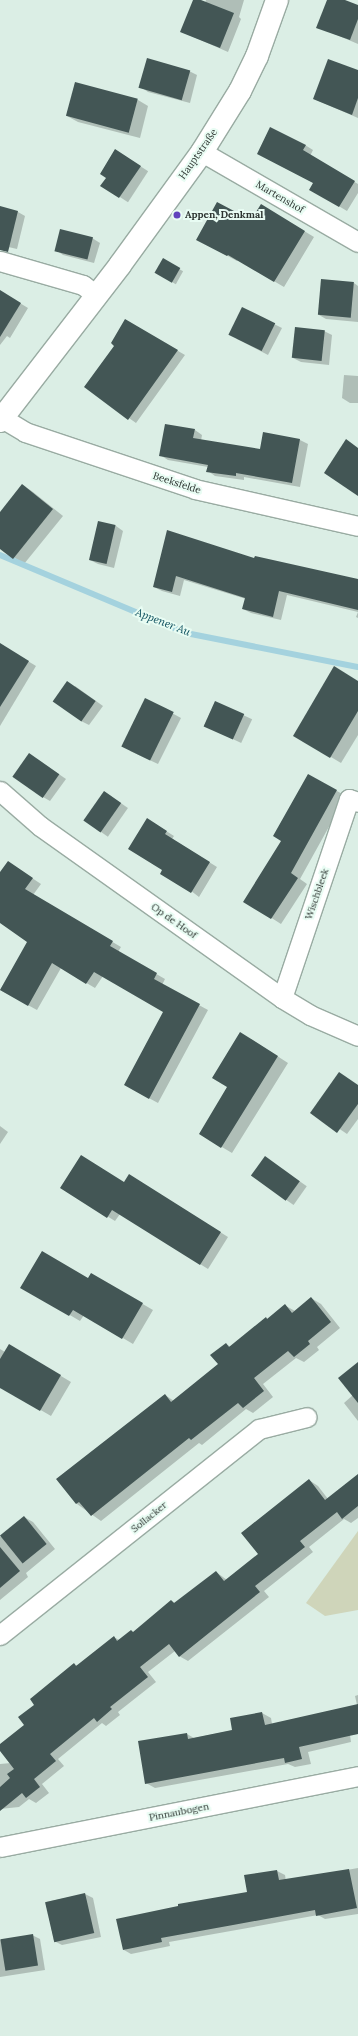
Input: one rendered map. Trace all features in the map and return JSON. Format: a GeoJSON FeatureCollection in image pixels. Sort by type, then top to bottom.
{"type":"FeatureCollection","features":[{"type":"Feature","properties":{"kind":"main road","name":"Hauptstraße"},"geometry":{"type":"LineString","coordinates":[[1,419],[96,295],[202,152],[240,91],[257,56],[278,0]]}},
{"type":"Feature","properties":{"kind":"street","name":"Martenshof"},"geometry":{"type":"LineString","coordinates":[[202,152],[358,242]]}},
{"type":"Feature","properties":{"kind":"street"},"geometry":{"type":"LineString","coordinates":[[0,261],[84,285],[96,295]]}},
{"type":"Feature","properties":{"kind":"street","name":"Beeksfelde"},"geometry":{"type":"LineString","coordinates":[[1,419],[25,432],[195,489],[358,526]]}},
{"type":"Feature","properties":{"kind":"street","name":"Op de Hoof"},"geometry":{"type":"LineString","coordinates":[[0,791],[40,826],[282,998],[310,1015],[358,1036]]}},
{"type":"Feature","properties":{"kind":"street","name":"Wischbleek"},"geometry":{"type":"LineString","coordinates":[[282,998],[349,799],[358,802]]}},
{"type":"Feature","properties":{"kind":"street","name":"Sollacker"},"geometry":{"type":"LineString","coordinates":[[0,1636],[259,1428],[307,1417]]}},
{"type":"Feature","properties":{"kind":"street","name":"Pinnaubogen"},"geometry":{"type":"LineString","coordinates":[[0,1847],[358,1776]]}},
{"type":"Feature","properties":{"kind":"green space"},"geometry":{"type":"Polygon","coordinates":[[[358,1531],[358,1610],[325,1616],[306,1603],[358,1531]]]}},
{"type":"Feature","properties":{"kind":"building"},"geometry":{"type":"Polygon","coordinates":[[[193,0],[201,0],[234,13],[220,48],[180,32],[193,0]]]}},
{"type":"Feature","properties":{"kind":"building"},"geometry":{"type":"Polygon","coordinates":[[[327,0],[345,0],[358,5],[358,19],[350,40],[316,28],[327,0]]]}},
{"type":"Feature","properties":{"kind":"building"},"geometry":{"type":"Polygon","coordinates":[[[147,58],[190,70],[182,100],[138,88],[147,58]]]}},
{"type":"Feature","properties":{"kind":"building"},"geometry":{"type":"Polygon","coordinates":[[[328,59],[358,70],[358,98],[352,115],[313,99],[328,59]]]}},
{"type":"Feature","properties":{"kind":"building"},"geometry":{"type":"Polygon","coordinates":[[[75,82],[138,99],[129,133],[66,116],[75,82]]]}},
{"type":"Feature","properties":{"kind":"building"},"geometry":{"type":"Polygon","coordinates":[[[270,127],[306,145],[303,150],[355,181],[339,207],[309,190],[313,183],[257,154],[270,127]]]}},
{"type":"Feature","properties":{"kind":"building"},"geometry":{"type":"Polygon","coordinates":[[[115,149],[141,166],[119,198],[100,186],[106,178],[100,174],[115,149]]]}},
{"type":"Feature","properties":{"kind":"building"},"geometry":{"type":"Polygon","coordinates":[[[217,202],[251,220],[261,204],[305,231],[274,282],[228,255],[227,256],[196,240],[217,202]]]}},
{"type":"Feature","properties":{"kind":"building"},"geometry":{"type":"Polygon","coordinates":[[[0,206],[18,211],[8,252],[0,250],[0,206]]]}},
{"type":"Feature","properties":{"kind":"building"},"geometry":{"type":"Polygon","coordinates":[[[60,229],[93,237],[87,260],[54,251],[60,229]]]}},
{"type":"Feature","properties":{"kind":"building"},"geometry":{"type":"Polygon","coordinates":[[[163,258],[180,268],[172,283],[154,273],[163,258]]]}},
{"type":"Feature","properties":{"kind":"building"},"geometry":{"type":"Polygon","coordinates":[[[321,279],[354,282],[351,318],[318,315],[321,279]]]}},
{"type":"Feature","properties":{"kind":"building"},"geometry":{"type":"Polygon","coordinates":[[[0,290],[21,303],[0,337],[0,290]]]}},
{"type":"Feature","properties":{"kind":"building"},"geometry":{"type":"Polygon","coordinates":[[[242,307],[275,323],[262,351],[228,335],[242,307]]]}},
{"type":"Feature","properties":{"kind":"building"},"geometry":{"type":"Polygon","coordinates":[[[125,319],[178,350],[128,420],[84,387],[114,346],[111,343],[125,319]]]}},
{"type":"Feature","properties":{"kind":"building"},"geometry":{"type":"Polygon","coordinates":[[[295,327],[325,330],[322,361],[292,358],[295,327]]]}},
{"type":"Feature","properties":{"kind":"building"},"geometry":{"type":"Polygon","coordinates":[[[165,424],[195,429],[193,438],[260,449],[263,432],[300,439],[292,483],[236,473],[236,476],[206,472],[208,465],[159,456],[165,424]]]}},
{"type":"Feature","properties":{"kind":"building"},"geometry":{"type":"Polygon","coordinates":[[[346,439],[358,448],[358,496],[324,473],[346,439]]]}},
{"type":"Feature","properties":{"kind":"building"},"geometry":{"type":"Polygon","coordinates":[[[22,484],[53,509],[13,559],[0,549],[0,512],[22,484]]]}},
{"type":"Feature","properties":{"kind":"building"},"geometry":{"type":"Polygon","coordinates":[[[98,521],[116,525],[107,564],[89,560],[98,521]]]}},
{"type":"Feature","properties":{"kind":"building"},"geometry":{"type":"Polygon","coordinates":[[[167,530],[254,558],[255,556],[358,579],[358,610],[279,591],[273,617],[242,609],[245,598],[176,576],[172,592],[153,587],[167,530]]]}},
{"type":"Feature","properties":{"kind":"building"},"geometry":{"type":"Polygon","coordinates":[[[0,643],[29,661],[0,707],[0,643]]]}},
{"type":"Feature","properties":{"kind":"building"},"geometry":{"type":"Polygon","coordinates":[[[334,666],[358,681],[358,711],[330,758],[293,736],[334,666]]]}},
{"type":"Feature","properties":{"kind":"building"},"geometry":{"type":"Polygon","coordinates":[[[67,681],[96,701],[81,722],[53,701],[67,681]]]}},
{"type":"Feature","properties":{"kind":"building"},"geometry":{"type":"Polygon","coordinates":[[[145,698],[174,712],[150,761],[121,747],[145,698]]]}},
{"type":"Feature","properties":{"kind":"building"},"geometry":{"type":"Polygon","coordinates":[[[215,701],[244,714],[233,740],[204,727],[215,701]]]}},
{"type":"Feature","properties":{"kind":"building"},"geometry":{"type":"Polygon","coordinates":[[[29,753],[59,774],[43,798],[12,777],[29,753]]]}},
{"type":"Feature","properties":{"kind":"building"},"geometry":{"type":"Polygon","coordinates":[[[308,774],[337,790],[291,873],[298,878],[271,919],[243,902],[281,841],[273,836],[308,774]]]}},
{"type":"Feature","properties":{"kind":"building"},"geometry":{"type":"Polygon","coordinates":[[[104,791],[121,803],[101,833],[83,820],[104,791]]]}},
{"type":"Feature","properties":{"kind":"building"},"geometry":{"type":"Polygon","coordinates":[[[147,818],[167,831],[165,834],[210,862],[191,893],[160,874],[162,870],[128,849],[147,818]]]}},
{"type":"Feature","properties":{"kind":"building"},"geometry":{"type":"Polygon","coordinates":[[[8,861],[33,878],[25,889],[113,941],[110,946],[157,973],[154,979],[200,1004],[149,1099],[124,1085],[163,1012],[94,972],[86,984],[52,963],[28,1006],[0,990],[27,942],[0,923],[0,872],[8,861]]]}},
{"type":"Feature","properties":{"kind":"building"},"geometry":{"type":"Polygon","coordinates":[[[240,1032],[278,1056],[221,1148],[199,1134],[227,1087],[212,1078],[240,1032]]]}},
{"type":"Feature","properties":{"kind":"building"},"geometry":{"type":"Polygon","coordinates":[[[339,1072],[358,1085],[358,1104],[337,1133],[310,1113],[339,1072]]]}},
{"type":"Feature","properties":{"kind":"building"},"geometry":{"type":"Polygon","coordinates":[[[81,1155],[124,1182],[129,1174],[221,1232],[200,1265],[112,1210],[107,1218],[60,1188],[81,1155]]]}},
{"type":"Feature","properties":{"kind":"building"},"geometry":{"type":"Polygon","coordinates":[[[265,1156],[300,1181],[286,1201],[251,1175],[265,1156]]]}},
{"type":"Feature","properties":{"kind":"building"},"geometry":{"type":"Polygon","coordinates":[[[42,1251],[88,1278],[91,1273],[143,1303],[122,1339],[73,1310],[69,1316],[20,1288],[42,1251]]]}},
{"type":"Feature","properties":{"kind":"building"},"geometry":{"type":"Polygon","coordinates":[[[311,1297],[331,1322],[308,1341],[310,1344],[294,1357],[288,1351],[254,1378],[264,1391],[243,1408],[238,1403],[191,1440],[189,1438],[91,1516],[79,1502],[76,1504],[56,1479],[165,1394],[171,1402],[218,1364],[210,1355],[226,1343],[229,1347],[266,1317],[267,1319],[285,1304],[292,1313],[311,1297]]]}},
{"type":"Feature","properties":{"kind":"building"},"geometry":{"type":"Polygon","coordinates":[[[9,1344],[61,1375],[40,1411],[0,1388],[0,1359],[9,1344]]]}},
{"type":"Feature","properties":{"kind":"building"},"geometry":{"type":"Polygon","coordinates":[[[358,1362],[358,1403],[338,1378],[358,1362]]]}},
{"type":"Feature","properties":{"kind":"building"},"geometry":{"type":"Polygon","coordinates":[[[358,1474],[358,1506],[342,1519],[337,1512],[300,1541],[305,1547],[255,1586],[260,1592],[179,1657],[169,1644],[140,1667],[148,1677],[110,1707],[112,1709],[97,1722],[94,1718],[50,1754],[56,1761],[34,1779],[40,1787],[26,1798],[22,1793],[0,1811],[0,1787],[10,1778],[7,1774],[14,1769],[0,1751],[0,1744],[24,1725],[18,1717],[34,1705],[30,1699],[74,1663],[76,1666],[114,1636],[117,1641],[131,1630],[133,1632],[171,1600],[174,1603],[216,1571],[224,1581],[258,1554],[241,1533],[309,1479],[325,1500],[358,1474]]]}},
{"type":"Feature","properties":{"kind":"building"},"geometry":{"type":"Polygon","coordinates":[[[24,1516],[47,1544],[23,1563],[0,1535],[24,1516]]]}},
{"type":"Feature","properties":{"kind":"building"},"geometry":{"type":"Polygon","coordinates":[[[0,1547],[20,1571],[0,1588],[0,1547]]]}},
{"type":"Feature","properties":{"kind":"building"},"geometry":{"type":"Polygon","coordinates":[[[358,1704],[358,1734],[299,1747],[302,1759],[285,1763],[284,1758],[145,1784],[138,1741],[187,1733],[188,1739],[232,1730],[230,1718],[262,1712],[265,1725],[358,1704]]]}},
{"type":"Feature","properties":{"kind":"building"},"geometry":{"type":"Polygon","coordinates":[[[349,1869],[357,1908],[316,1916],[315,1910],[161,1938],[162,1942],[123,1950],[116,1919],[178,1906],[178,1904],[247,1892],[244,1875],[277,1870],[279,1880],[349,1869]]]}},
{"type":"Feature","properties":{"kind":"building"},"geometry":{"type":"Polygon","coordinates":[[[85,1893],[94,1933],[54,1942],[45,1902],[85,1893]]]}},
{"type":"Feature","properties":{"kind":"building"},"geometry":{"type":"Polygon","coordinates":[[[33,1934],[38,1966],[5,1971],[0,1939],[33,1934]]]}},
{"type":"Feature","properties":{"kind":"waterway","name":"Appener Au"},"geometry":{"type":"LineString","coordinates":[[0,555],[186,633],[358,667]]}},
{"type":"Feature","properties":{"kind":"place","name":"Appen, Denkmal"},"geometry":{"type":"Point","coordinates":[177,215]}}]}
